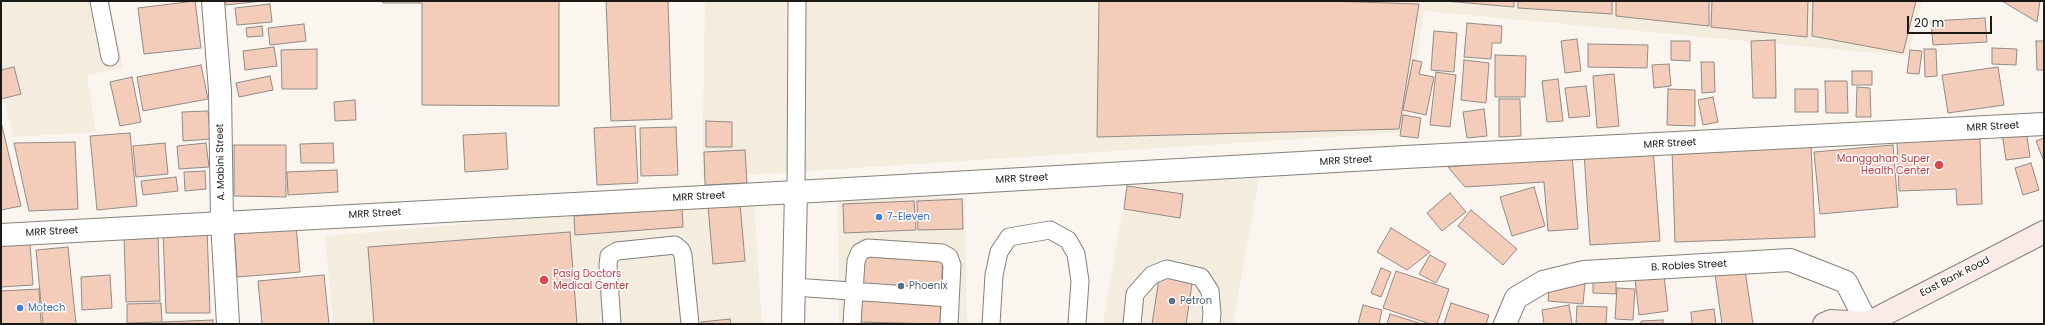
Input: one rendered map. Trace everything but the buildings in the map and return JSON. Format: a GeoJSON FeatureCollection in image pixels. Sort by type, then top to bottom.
{"type":"FeatureCollection","features":[{"type":"Feature","properties":{"kind":"main road","name":"East Bank Road"},"geometry":{"type":"LineString","coordinates":[[1866,323],[2044,232]]}},
{"type":"Feature","properties":{"kind":"main road"},"geometry":{"type":"LineString","coordinates":[[1824,324],[1831,321],[1866,323]]}},
{"type":"Feature","properties":{"kind":"street","name":"A. Mabini Street"},"geometry":{"type":"LineString","coordinates":[[213,1],[220,91],[222,222],[228,324]]}},
{"type":"Feature","properties":{"kind":"street","name":"MRR Street"},"geometry":{"type":"LineString","coordinates":[[1,235],[1406,157],[2044,124]]}},
{"type":"Feature","properties":{"kind":"street"},"geometry":{"type":"LineString","coordinates":[[794,324],[796,192]]}},
{"type":"Feature","properties":{"kind":"street","name":"B. Robles Street"},"geometry":{"type":"LineString","coordinates":[[1505,324],[1516,298],[1543,282],[1584,272],[1790,260],[1846,282],[1866,323]]}},
{"type":"Feature","properties":{"kind":"lane"},"geometry":{"type":"LineString","coordinates":[[99,1],[110,58]]}},
{"type":"Feature","properties":{"kind":"lane"},"geometry":{"type":"LineString","coordinates":[[796,192],[797,1]]}},
{"type":"Feature","properties":{"kind":"lane"},"geometry":{"type":"LineString","coordinates":[[991,324],[994,275],[999,252],[1009,237],[1050,230],[1068,240],[1076,254],[1080,281],[1077,324]]}},
{"type":"Feature","properties":{"kind":"lane"},"geometry":{"type":"LineString","coordinates":[[612,324],[608,265],[609,256],[617,251],[675,245],[681,250],[683,255],[690,324]]}},
{"type":"Feature","properties":{"kind":"lane"},"geometry":{"type":"LineString","coordinates":[[852,324],[856,261],[860,252],[868,248],[942,253],[949,257],[952,265],[949,324]]}},
{"type":"Feature","properties":{"kind":"lane"},"geometry":{"type":"LineString","coordinates":[[1132,324],[1135,294],[1152,275],[1167,269],[1200,277],[1210,291],[1212,313],[1210,324]]}},
{"type":"Feature","properties":{"kind":"lane"},"geometry":{"type":"LineString","coordinates":[[794,287],[950,298]]}},
{"type":"Feature","properties":{"kind":"shaded area"},"geometry":{"type":"Polygon","coordinates":[[[1,1],[110,1],[123,68],[87,75],[96,132],[13,137],[1,88],[1,1]]]}},
{"type":"Feature","properties":{"kind":"shaded area"},"geometry":{"type":"Polygon","coordinates":[[[705,1],[1922,1],[1908,56],[1424,11],[1406,132],[702,178],[705,1]]]}},
{"type":"Feature","properties":{"kind":"shaded area"},"geometry":{"type":"Polygon","coordinates":[[[1259,178],[1233,324],[1103,324],[1127,184],[1259,178]]]}},
{"type":"Feature","properties":{"kind":"shaded area"},"geometry":{"type":"Polygon","coordinates":[[[838,196],[965,198],[967,324],[839,324],[838,196]]]}},
{"type":"Feature","properties":{"kind":"shaded area","name":"Pasig Doctors Medical Center"},"geometry":{"type":"Polygon","coordinates":[[[754,199],[762,324],[333,324],[325,236],[754,199]]]}},
{"type":"Feature","properties":{"kind":"place","name":"Manggahan Super Health Center"},"geometry":{"type":"Point","coordinates":[1939,165]}},
{"type":"Feature","properties":{"kind":"place","name":"7-Eleven"},"geometry":{"type":"Point","coordinates":[879,217]}},
{"type":"Feature","properties":{"kind":"place","name":"Pasig Doctors Medical Center"},"geometry":{"type":"Point","coordinates":[544,280]}},
{"type":"Feature","properties":{"kind":"place","name":"Phoenix"},"geometry":{"type":"Point","coordinates":[901,286]}},
{"type":"Feature","properties":{"kind":"place","name":"Petron"},"geometry":{"type":"Point","coordinates":[1172,301]}},
{"type":"Feature","properties":{"kind":"place","name":"Motech"},"geometry":{"type":"Point","coordinates":[20,308]}}]}
